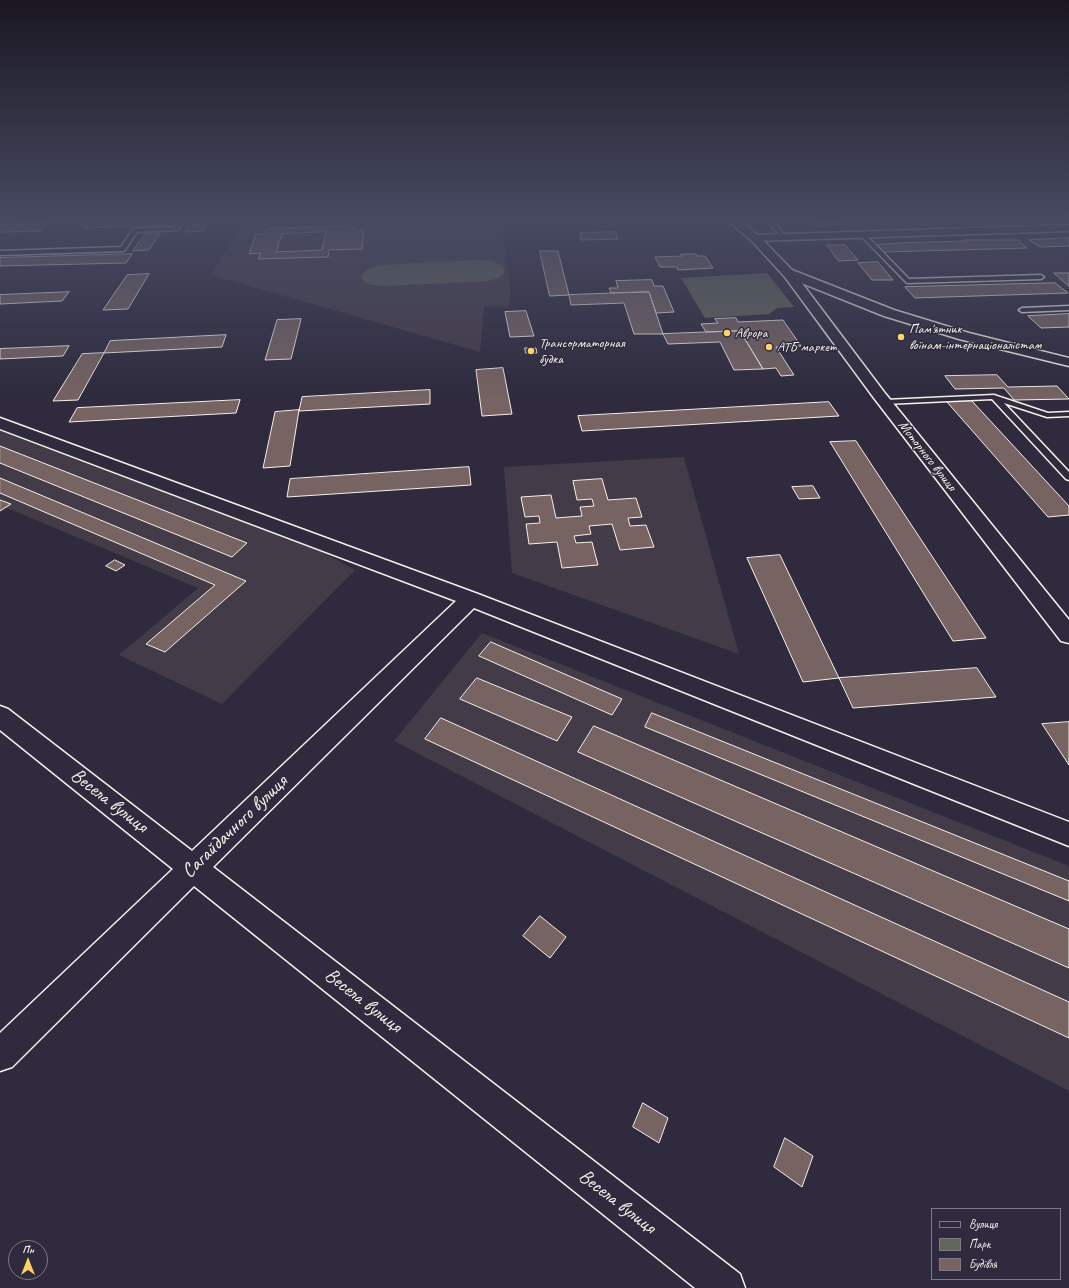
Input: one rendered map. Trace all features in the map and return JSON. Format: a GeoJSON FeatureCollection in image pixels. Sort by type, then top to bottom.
{"type":"FeatureCollection","features":[{"type":"Feature","properties":{"kind":"street","name":"Моторного вулиця"},"geometry":{"type":"LineString","coordinates":[[793,280],[885,402],[1069,635]]}},
{"type":"Feature","properties":{"kind":"street"},"geometry":{"type":"LineString","coordinates":[[806,280],[889,313],[964,336],[1069,362]]}},
{"type":"Feature","properties":{"kind":"street"},"geometry":{"type":"LineString","coordinates":[[0,423],[471,599],[1069,834]]}},
{"type":"Feature","properties":{"kind":"street","name":"Сагайдачного вулиця"},"geometry":{"type":"LineString","coordinates":[[0,1055],[471,599]]}},
{"type":"Feature","properties":{"kind":"street","name":"Весела вулиця"},"geometry":{"type":"LineString","coordinates":[[0,716],[726,1288]]}},
{"type":"Feature","properties":{"kind":"lane"},"geometry":{"type":"LineString","coordinates":[[906,280],[931,280]]}},
{"type":"Feature","properties":{"kind":"lane"},"geometry":{"type":"LineString","coordinates":[[1022,310],[1069,308]]}},
{"type":"Feature","properties":{"kind":"lane"},"geometry":{"type":"LineString","coordinates":[[994,397],[1069,477]]}},
{"type":"Feature","properties":{"kind":"lane"},"geometry":{"type":"LineString","coordinates":[[885,402],[994,397],[1047,415],[1069,414]]}},
{"type":"Feature","properties":{"kind":"shaded area"},"geometry":{"type":"Polygon","coordinates":[[[229,280],[509,280],[511,290],[508,307],[484,306],[480,352],[229,280]]]}},
{"type":"Feature","properties":{"kind":"shaded area"},"geometry":{"type":"Polygon","coordinates":[[[0,428],[273,525],[355,570],[222,704],[119,655],[198,588],[0,505],[0,428]]]}},
{"type":"Feature","properties":{"kind":"shaded area"},"geometry":{"type":"Polygon","coordinates":[[[684,457],[739,654],[512,573],[504,467],[684,457]]]}},
{"type":"Feature","properties":{"kind":"shaded area"},"geometry":{"type":"Polygon","coordinates":[[[482,633],[1069,866],[1069,1091],[394,741],[482,633]]]}},
{"type":"Feature","properties":{"kind":"green space"},"geometry":{"type":"Polygon","coordinates":[[[363,280],[492,280],[387,286],[368,284],[363,280]]]}},
{"type":"Feature","properties":{"kind":"green space"},"geometry":{"type":"Polygon","coordinates":[[[682,280],[773,280],[794,307],[777,308],[769,314],[705,318],[682,280]]]}},
{"type":"Feature","properties":{"kind":"building"},"geometry":{"type":"Polygon","coordinates":[[[123,280],[145,280],[128,309],[103,310],[123,280]]]}},
{"type":"Feature","properties":{"kind":"building"},"geometry":{"type":"Polygon","coordinates":[[[546,280],[565,280],[569,295],[550,296],[546,280]]]}},
{"type":"Feature","properties":{"kind":"building"},"geometry":{"type":"Polygon","coordinates":[[[652,280],[654,286],[663,286],[674,312],[656,313],[649,292],[611,293],[609,288],[618,288],[616,281],[652,280]]]}},
{"type":"Feature","properties":{"kind":"building"},"geometry":{"type":"Polygon","coordinates":[[[1062,280],[1069,280],[1069,286],[1062,280]]]}},
{"type":"Feature","properties":{"kind":"building"},"geometry":{"type":"Polygon","coordinates":[[[1055,283],[1068,293],[915,298],[905,287],[1055,283]]]}},
{"type":"Feature","properties":{"kind":"building"},"geometry":{"type":"Polygon","coordinates":[[[69,292],[62,301],[0,304],[0,295],[69,292]]]}},
{"type":"Feature","properties":{"kind":"building"},"geometry":{"type":"Polygon","coordinates":[[[649,292],[663,334],[634,334],[624,303],[571,305],[569,295],[649,292]]]}},
{"type":"Feature","properties":{"kind":"building"},"geometry":{"type":"Polygon","coordinates":[[[526,311],[534,336],[510,337],[505,312],[526,311]]]}},
{"type":"Feature","properties":{"kind":"building"},"geometry":{"type":"Polygon","coordinates":[[[1069,314],[1069,327],[1041,328],[1028,316],[1069,314]]]}},
{"type":"Feature","properties":{"kind":"building","name":"АТБ маркет"},"geometry":{"type":"Polygon","coordinates":[[[736,318],[738,322],[783,320],[801,346],[776,347],[794,375],[781,376],[776,368],[763,369],[740,331],[706,332],[701,324],[718,323],[715,319],[736,318]]]}},
{"type":"Feature","properties":{"kind":"building"},"geometry":{"type":"Polygon","coordinates":[[[301,319],[291,359],[265,360],[277,320],[301,319]]]}},
{"type":"Feature","properties":{"kind":"building"},"geometry":{"type":"Polygon","coordinates":[[[740,331],[763,369],[734,370],[720,342],[668,344],[663,334],[740,331]]]}},
{"type":"Feature","properties":{"kind":"building"},"geometry":{"type":"Polygon","coordinates":[[[226,335],[222,347],[104,353],[110,341],[226,335]]]}},
{"type":"Feature","properties":{"kind":"building"},"geometry":{"type":"Polygon","coordinates":[[[69,346],[63,356],[0,359],[0,349],[69,346]]]}},
{"type":"Feature","properties":{"kind":"building","name":"Трансорматорная будка"},"geometry":{"type":"Polygon","coordinates":[[[525,348],[536,348],[537,353],[526,353],[525,348]]]}},
{"type":"Feature","properties":{"kind":"building"},"geometry":{"type":"Polygon","coordinates":[[[104,353],[78,400],[53,401],[82,354],[104,353]]]}},
{"type":"Feature","properties":{"kind":"building"},"geometry":{"type":"Polygon","coordinates":[[[503,368],[512,414],[482,416],[476,370],[503,368]]]}},
{"type":"Feature","properties":{"kind":"building"},"geometry":{"type":"Polygon","coordinates":[[[997,375],[1008,387],[1057,386],[1069,399],[1014,400],[1004,388],[955,389],[945,376],[997,375]]]}},
{"type":"Feature","properties":{"kind":"building"},"geometry":{"type":"Polygon","coordinates":[[[430,390],[430,404],[299,411],[302,397],[430,390]]]}},
{"type":"Feature","properties":{"kind":"building"},"geometry":{"type":"Polygon","coordinates":[[[240,400],[236,413],[69,422],[77,408],[240,400]]]}},
{"type":"Feature","properties":{"kind":"building"},"geometry":{"type":"Polygon","coordinates":[[[971,400],[1069,506],[1069,515],[1048,517],[947,402],[971,400]]]}},
{"type":"Feature","properties":{"kind":"building"},"geometry":{"type":"Polygon","coordinates":[[[829,402],[839,416],[582,431],[578,416],[829,402]]]}},
{"type":"Feature","properties":{"kind":"building"},"geometry":{"type":"Polygon","coordinates":[[[299,410],[290,466],[263,468],[275,412],[299,410]]]}},
{"type":"Feature","properties":{"kind":"building"},"geometry":{"type":"Polygon","coordinates":[[[856,441],[986,638],[953,641],[830,442],[856,441]]]}},
{"type":"Feature","properties":{"kind":"building"},"geometry":{"type":"Polygon","coordinates":[[[0,446],[247,543],[232,557],[0,463],[0,446]]]}},
{"type":"Feature","properties":{"kind":"building"},"geometry":{"type":"Polygon","coordinates":[[[469,467],[471,485],[287,497],[290,479],[469,467]]]}},
{"type":"Feature","properties":{"kind":"building"},"geometry":{"type":"Polygon","coordinates":[[[0,478],[246,581],[165,652],[146,644],[215,585],[0,493],[0,478]]]}},
{"type":"Feature","properties":{"kind":"building"},"geometry":{"type":"Polygon","coordinates":[[[602,479],[608,500],[636,498],[642,517],[628,518],[630,526],[646,525],[654,547],[620,550],[612,524],[589,526],[591,534],[574,536],[576,543],[592,542],[598,565],[562,568],[557,542],[529,544],[526,524],[540,523],[539,516],[525,517],[521,497],[551,495],[556,518],[582,516],[580,507],[594,506],[592,499],[577,500],[573,481],[602,479]]]}},
{"type":"Feature","properties":{"kind":"building"},"geometry":{"type":"Polygon","coordinates":[[[813,486],[820,498],[799,499],[792,487],[813,486]]]}},
{"type":"Feature","properties":{"kind":"building"},"geometry":{"type":"Polygon","coordinates":[[[0,500],[11,504],[0,511],[0,500]]]}},
{"type":"Feature","properties":{"kind":"building"},"geometry":{"type":"Polygon","coordinates":[[[780,555],[839,678],[803,682],[747,558],[780,555]]]}},
{"type":"Feature","properties":{"kind":"building"},"geometry":{"type":"Polygon","coordinates":[[[115,560],[125,565],[116,571],[106,566],[115,560]]]}},
{"type":"Feature","properties":{"kind":"building"},"geometry":{"type":"Polygon","coordinates":[[[491,642],[622,699],[612,715],[479,656],[491,642]]]}},
{"type":"Feature","properties":{"kind":"building"},"geometry":{"type":"Polygon","coordinates":[[[977,668],[996,697],[853,708],[839,678],[977,668]]]}},
{"type":"Feature","properties":{"kind":"building"},"geometry":{"type":"Polygon","coordinates":[[[477,678],[572,717],[557,741],[460,699],[477,678]]]}},
{"type":"Feature","properties":{"kind":"building"},"geometry":{"type":"Polygon","coordinates":[[[652,713],[1069,881],[1069,901],[645,727],[652,713]]]}},
{"type":"Feature","properties":{"kind":"building"},"geometry":{"type":"Polygon","coordinates":[[[441,718],[1069,1002],[1069,1038],[425,739],[441,718]]]}},
{"type":"Feature","properties":{"kind":"building"},"geometry":{"type":"Polygon","coordinates":[[[1069,722],[1069,765],[1042,724],[1069,722]]]}},
{"type":"Feature","properties":{"kind":"building"},"geometry":{"type":"Polygon","coordinates":[[[594,726],[1069,929],[1069,968],[578,752],[594,726]]]}},
{"type":"Feature","properties":{"kind":"building"},"geometry":{"type":"Polygon","coordinates":[[[540,916],[566,937],[550,958],[523,936],[540,916]]]}},
{"type":"Feature","properties":{"kind":"building"},"geometry":{"type":"Polygon","coordinates":[[[643,1103],[668,1118],[659,1143],[633,1127],[643,1103]]]}},
{"type":"Feature","properties":{"kind":"building"},"geometry":{"type":"Polygon","coordinates":[[[785,1138],[813,1156],[802,1187],[774,1167],[785,1138]]]}},
{"type":"Feature","properties":{"kind":"place","name":"Аврора"},"geometry":{"type":"Point","coordinates":[727,333]}},
{"type":"Feature","properties":{"kind":"place","name":"Пам'ятник воїнам-інтернаціоналістам"},"geometry":{"type":"Point","coordinates":[901,337]}},
{"type":"Feature","properties":{"kind":"place","name":"АТБ маркет"},"geometry":{"type":"Point","coordinates":[769,347]}},
{"type":"Feature","properties":{"kind":"place","name":"Трансорматорная будка"},"geometry":{"type":"Point","coordinates":[531,351]}}]}
